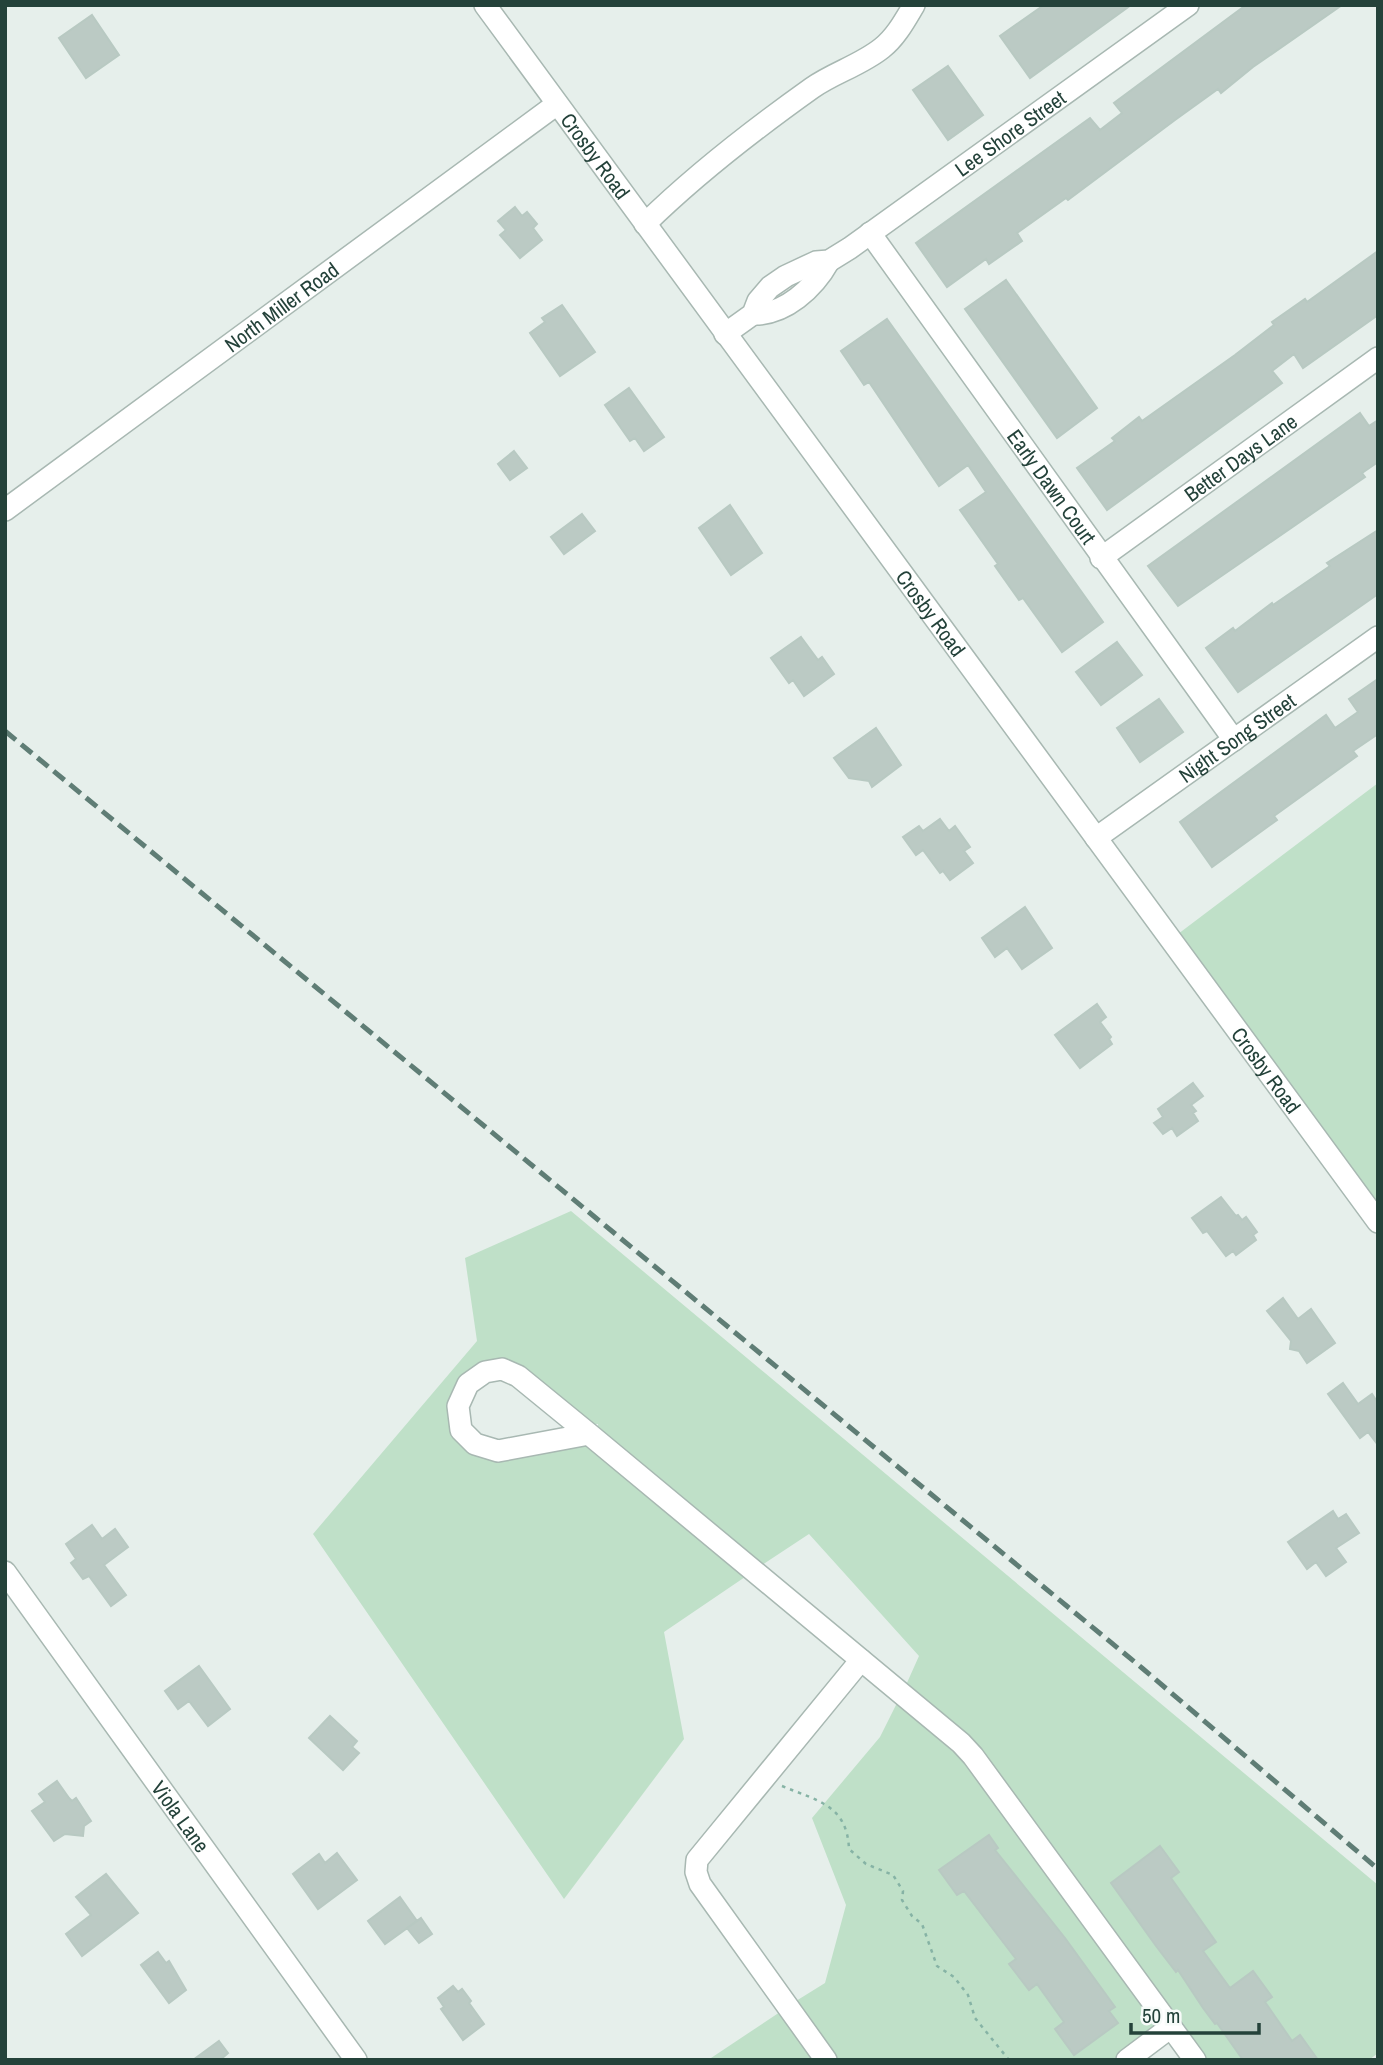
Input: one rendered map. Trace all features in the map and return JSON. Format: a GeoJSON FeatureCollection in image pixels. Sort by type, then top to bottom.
{"type":"FeatureCollection","features":[{"type":"Feature","properties":{"kind":"street","name":"Crosby Road"},"geometry":{"type":"LineString","coordinates":[[485,5],[1378,1222]]}},
{"type":"Feature","properties":{"kind":"street"},"geometry":{"type":"LineString","coordinates":[[645,224],[730,148],[814,86],[881,48],[899,30],[914,5]]}},
{"type":"Feature","properties":{"kind":"street","name":"Lee Shore Street"},"geometry":{"type":"LineString","coordinates":[[725,334],[753,314],[758,301],[769,287],[803,280],[816,262],[829,261],[870,233],[1188,5]]}},
{"type":"Feature","properties":{"kind":"street","name":"North Miller Road"},"geometry":{"type":"LineString","coordinates":[[5,510],[557,104]]}},
{"type":"Feature","properties":{"kind":"street","name":"Early Dawn Court"},"geometry":{"type":"LineString","coordinates":[[870,233],[1234,740]]}},
{"type":"Feature","properties":{"kind":"street","name":"Better Days Lane"},"geometry":{"type":"LineString","coordinates":[[1101,558],[1378,358]]}},
{"type":"Feature","properties":{"kind":"street","name":"Night Song Street"},"geometry":{"type":"LineString","coordinates":[[1096,838],[1378,637]]}},
{"type":"Feature","properties":{"kind":"street"},"geometry":{"type":"LineString","coordinates":[[589,1434],[498,1451],[475,1444],[461,1430],[458,1406],[468,1384],[485,1372],[502,1369],[518,1376],[589,1434],[961,1743],[1195,2060]]}},
{"type":"Feature","properties":{"kind":"street","name":"Viola Lane"},"geometry":{"type":"LineString","coordinates":[[5,1572],[356,2060]]}},
{"type":"Feature","properties":{"kind":"street"},"geometry":{"type":"LineString","coordinates":[[826,2060],[700,1884],[696,1872],[697,1860],[861,1660]]}},
{"type":"Feature","properties":{"kind":"street"},"geometry":{"type":"LineString","coordinates":[[1126,2060],[1171,2027]]}},
{"type":"Feature","properties":{"kind":"path"},"geometry":{"type":"LineString","coordinates":[[763,1778],[831,1807],[841,1816],[848,1834],[849,1849],[866,1864],[893,1875],[903,1891],[902,1900],[912,1916],[922,1924],[937,1966],[954,1977],[968,1995],[975,2018],[1009,2060]]}},
{"type":"Feature","properties":{"kind":"green space"},"geometry":{"type":"Polygon","coordinates":[[[1378,783],[1378,1205],[1178,934],[1378,783]]]}},
{"type":"Feature","properties":{"kind":"green space"},"geometry":{"type":"Polygon","coordinates":[[[571,1211],[1378,1885],[1378,2053],[1369,2060],[1207,2060],[981,1750],[906,1685],[919,1656],[809,1534],[762,1565],[598,1429],[598,1424],[593,1424],[522,1367],[463,1376],[468,1451],[585,1444],[745,1577],[664,1632],[684,1739],[564,1899],[313,1534],[477,1341],[465,1258],[571,1211]]]}},
{"type":"Feature","properties":{"kind":"green space"},"geometry":{"type":"Polygon","coordinates":[[[897,1703],[965,1762],[1158,2026],[1112,2060],[838,2060],[796,2001],[825,1983],[846,1905],[812,1818],[880,1737],[897,1703]]]}},
{"type":"Feature","properties":{"kind":"green space"},"geometry":{"type":"Polygon","coordinates":[[[780,2012],[814,2060],[708,2060],[780,2012]]]}},
{"type":"Feature","properties":{"kind":"building"},"geometry":{"type":"Polygon","coordinates":[[[1044,5],[1131,5],[1030,78],[1000,36],[1044,5]]]}},
{"type":"Feature","properties":{"kind":"building"},"geometry":{"type":"Polygon","coordinates":[[[1246,5],[1342,5],[1253,67],[1221,93],[1218,89],[1068,200],[1066,198],[1017,233],[1022,241],[989,264],[986,259],[947,287],[916,243],[1090,118],[1100,130],[1122,113],[1114,103],[1246,5]]]}},
{"type":"Feature","properties":{"kind":"building"},"geometry":{"type":"Polygon","coordinates":[[[92,15],[119,55],[86,78],[59,38],[92,15]]]}},
{"type":"Feature","properties":{"kind":"building"},"geometry":{"type":"Polygon","coordinates":[[[948,66],[983,115],[948,140],[913,90],[948,66]]]}},
{"type":"Feature","properties":{"kind":"building"},"geometry":{"type":"Polygon","coordinates":[[[515,207],[522,216],[527,212],[537,224],[533,228],[542,240],[520,258],[500,235],[506,230],[498,221],[515,207]]]}},
{"type":"Feature","properties":{"kind":"building"},"geometry":{"type":"Polygon","coordinates":[[[1378,251],[1378,315],[1303,368],[1294,354],[1272,371],[1282,383],[1107,510],[1077,468],[1115,441],[1112,438],[1139,417],[1142,421],[1235,355],[1274,325],[1272,322],[1305,299],[1307,302],[1378,251]]]}},
{"type":"Feature","properties":{"kind":"building"},"geometry":{"type":"Polygon","coordinates":[[[1006,280],[1097,408],[1057,438],[965,309],[1006,280]]]}},
{"type":"Feature","properties":{"kind":"building"},"geometry":{"type":"Polygon","coordinates":[[[562,305],[595,352],[560,376],[530,333],[545,322],[542,318],[562,305]]]}},
{"type":"Feature","properties":{"kind":"building"},"geometry":{"type":"Polygon","coordinates":[[[887,319],[1103,622],[1062,652],[1023,598],[1019,600],[995,566],[998,564],[960,510],[986,492],[968,465],[939,486],[869,382],[864,385],[841,351],[887,319]]]}},
{"type":"Feature","properties":{"kind":"building"},"geometry":{"type":"Polygon","coordinates":[[[629,388],[664,437],[644,451],[635,438],[630,441],[605,405],[629,388]]]}},
{"type":"Feature","properties":{"kind":"building"},"geometry":{"type":"Polygon","coordinates":[[[1360,413],[1369,426],[1378,420],[1378,462],[1362,473],[1365,477],[1178,606],[1148,566],[1360,413]]]}},
{"type":"Feature","properties":{"kind":"building"},"geometry":{"type":"Polygon","coordinates":[[[514,451],[527,468],[510,480],[498,464],[514,451]]]}},
{"type":"Feature","properties":{"kind":"building"},"geometry":{"type":"Polygon","coordinates":[[[730,505],[762,553],[731,575],[699,528],[730,505]]]}},
{"type":"Feature","properties":{"kind":"building"},"geometry":{"type":"Polygon","coordinates":[[[582,514],[595,531],[564,554],[551,537],[582,514]]]}},
{"type":"Feature","properties":{"kind":"building"},"geometry":{"type":"Polygon","coordinates":[[[1378,530],[1378,594],[1238,692],[1206,648],[1330,566],[1327,563],[1378,530]]]}},
{"type":"Feature","properties":{"kind":"building"},"geometry":{"type":"Polygon","coordinates":[[[801,637],[818,660],[822,657],[834,674],[804,696],[793,680],[789,683],[771,658],[801,637]]]}},
{"type":"Feature","properties":{"kind":"building"},"geometry":{"type":"Polygon","coordinates":[[[1117,642],[1142,675],[1101,705],[1076,672],[1117,642]]]}},
{"type":"Feature","properties":{"kind":"building"},"geometry":{"type":"Polygon","coordinates":[[[1378,679],[1378,734],[1353,751],[1357,756],[1274,816],[1277,820],[1212,867],[1180,822],[1326,715],[1335,728],[1358,712],[1349,699],[1378,679]]]}},
{"type":"Feature","properties":{"kind":"building"},"geometry":{"type":"Polygon","coordinates":[[[1159,699],[1183,732],[1140,762],[1117,728],[1159,699]]]}},
{"type":"Feature","properties":{"kind":"building"},"geometry":{"type":"Polygon","coordinates":[[[876,728],[901,765],[872,787],[869,781],[849,778],[834,758],[876,728]]]}},
{"type":"Feature","properties":{"kind":"building"},"geometry":{"type":"Polygon","coordinates":[[[940,819],[949,831],[955,826],[970,847],[964,851],[973,863],[950,880],[943,871],[940,873],[923,850],[916,855],[903,837],[919,826],[923,831],[940,819]]]}},
{"type":"Feature","properties":{"kind":"building"},"geometry":{"type":"Polygon","coordinates":[[[1025,907],[1052,948],[1022,969],[1007,948],[995,957],[982,938],[1025,907]]]}},
{"type":"Feature","properties":{"kind":"building"},"geometry":{"type":"Polygon","coordinates":[[[1097,1004],[1106,1017],[1100,1022],[1111,1037],[1109,1039],[1112,1044],[1080,1068],[1055,1035],[1097,1004]]]}},
{"type":"Feature","properties":{"kind":"building"},"geometry":{"type":"Polygon","coordinates":[[[1193,1083],[1203,1096],[1191,1105],[1196,1111],[1193,1113],[1198,1121],[1177,1136],[1172,1128],[1163,1134],[1154,1123],[1163,1117],[1158,1109],[1193,1083]]]}},
{"type":"Feature","properties":{"kind":"building"},"geometry":{"type":"Polygon","coordinates":[[[1221,1197],[1236,1216],[1242,1220],[1246,1217],[1257,1232],[1253,1235],[1256,1240],[1236,1255],[1233,1251],[1226,1256],[1207,1231],[1203,1233],[1192,1218],[1221,1197]]]}},
{"type":"Feature","properties":{"kind":"building"},"geometry":{"type":"Polygon","coordinates":[[[1283,1298],[1298,1319],[1311,1309],[1335,1343],[1307,1363],[1299,1351],[1290,1349],[1291,1341],[1267,1311],[1283,1298]]]}},
{"type":"Feature","properties":{"kind":"building"},"geometry":{"type":"Polygon","coordinates":[[[1343,1383],[1358,1404],[1372,1394],[1378,1403],[1378,1445],[1368,1432],[1360,1438],[1328,1394],[1343,1383]]]}},
{"type":"Feature","properties":{"kind":"building"},"geometry":{"type":"Polygon","coordinates":[[[1333,1511],[1338,1519],[1346,1514],[1359,1533],[1336,1548],[1346,1562],[1326,1576],[1316,1562],[1307,1569],[1288,1542],[1333,1511]]]}},
{"type":"Feature","properties":{"kind":"building"},"geometry":{"type":"Polygon","coordinates":[[[92,1525],[102,1539],[115,1529],[128,1547],[104,1565],[126,1595],[111,1606],[89,1576],[83,1579],[71,1563],[76,1559],[66,1544],[92,1525]]]}},
{"type":"Feature","properties":{"kind":"building"},"geometry":{"type":"Polygon","coordinates":[[[199,1666],[230,1709],[208,1726],[189,1701],[178,1709],[165,1691],[199,1666]]]}},
{"type":"Feature","properties":{"kind":"building"},"geometry":{"type":"Polygon","coordinates":[[[330,1716],[357,1741],[352,1747],[359,1753],[343,1770],[309,1738],[330,1716]]]}},
{"type":"Feature","properties":{"kind":"building"},"geometry":{"type":"Polygon","coordinates":[[[57,1781],[72,1801],[76,1798],[91,1821],[84,1826],[83,1836],[65,1834],[54,1841],[32,1811],[45,1802],[39,1794],[57,1781]]]}},
{"type":"Feature","properties":{"kind":"building"},"geometry":{"type":"Polygon","coordinates":[[[989,1835],[998,1848],[995,1850],[1065,1938],[1115,2007],[1109,2011],[1118,2023],[1074,2055],[1055,2029],[1064,2022],[1037,1984],[1029,1990],[1009,1964],[1016,1959],[964,1891],[957,1895],[939,1870],[989,1835]]]}},
{"type":"Feature","properties":{"kind":"building"},"geometry":{"type":"Polygon","coordinates":[[[1160,1846],[1179,1872],[1171,1878],[1216,1942],[1203,1951],[1230,1988],[1253,1971],[1272,1997],[1265,2002],[1292,2041],[1300,2035],[1318,2060],[1243,2060],[1178,1970],[1176,1972],[1156,1946],[1111,1883],[1160,1846]]]}},
{"type":"Feature","properties":{"kind":"building"},"geometry":{"type":"Polygon","coordinates":[[[337,1853],[357,1880],[318,1909],[293,1874],[319,1854],[325,1863],[337,1853]]]}},
{"type":"Feature","properties":{"kind":"building"},"geometry":{"type":"Polygon","coordinates":[[[106,1874],[138,1913],[82,1956],[66,1934],[91,1915],[76,1897],[106,1874]]]}},
{"type":"Feature","properties":{"kind":"building"},"geometry":{"type":"Polygon","coordinates":[[[400,1897],[417,1921],[385,1944],[368,1921],[400,1897]]]}},
{"type":"Feature","properties":{"kind":"building"},"geometry":{"type":"Polygon","coordinates":[[[421,1918],[432,1934],[419,1943],[407,1928],[421,1918]]]}},
{"type":"Feature","properties":{"kind":"building"},"geometry":{"type":"Polygon","coordinates":[[[158,1952],[166,1963],[169,1961],[186,1990],[169,2003],[141,1965],[158,1952]]]}},
{"type":"Feature","properties":{"kind":"building"},"geometry":{"type":"Polygon","coordinates":[[[453,1986],[458,1992],[462,1989],[484,2024],[463,2040],[441,2009],[444,2007],[438,1998],[453,1986]]]}},
{"type":"Feature","properties":{"kind":"building"},"geometry":{"type":"Polygon","coordinates":[[[219,2041],[228,2053],[220,2060],[193,2060],[219,2041]]]}},
{"type":"Feature","properties":{"kind":"railway"},"geometry":{"type":"LineString","coordinates":[[5,731],[1142,1668],[1378,1869]]}}]}
